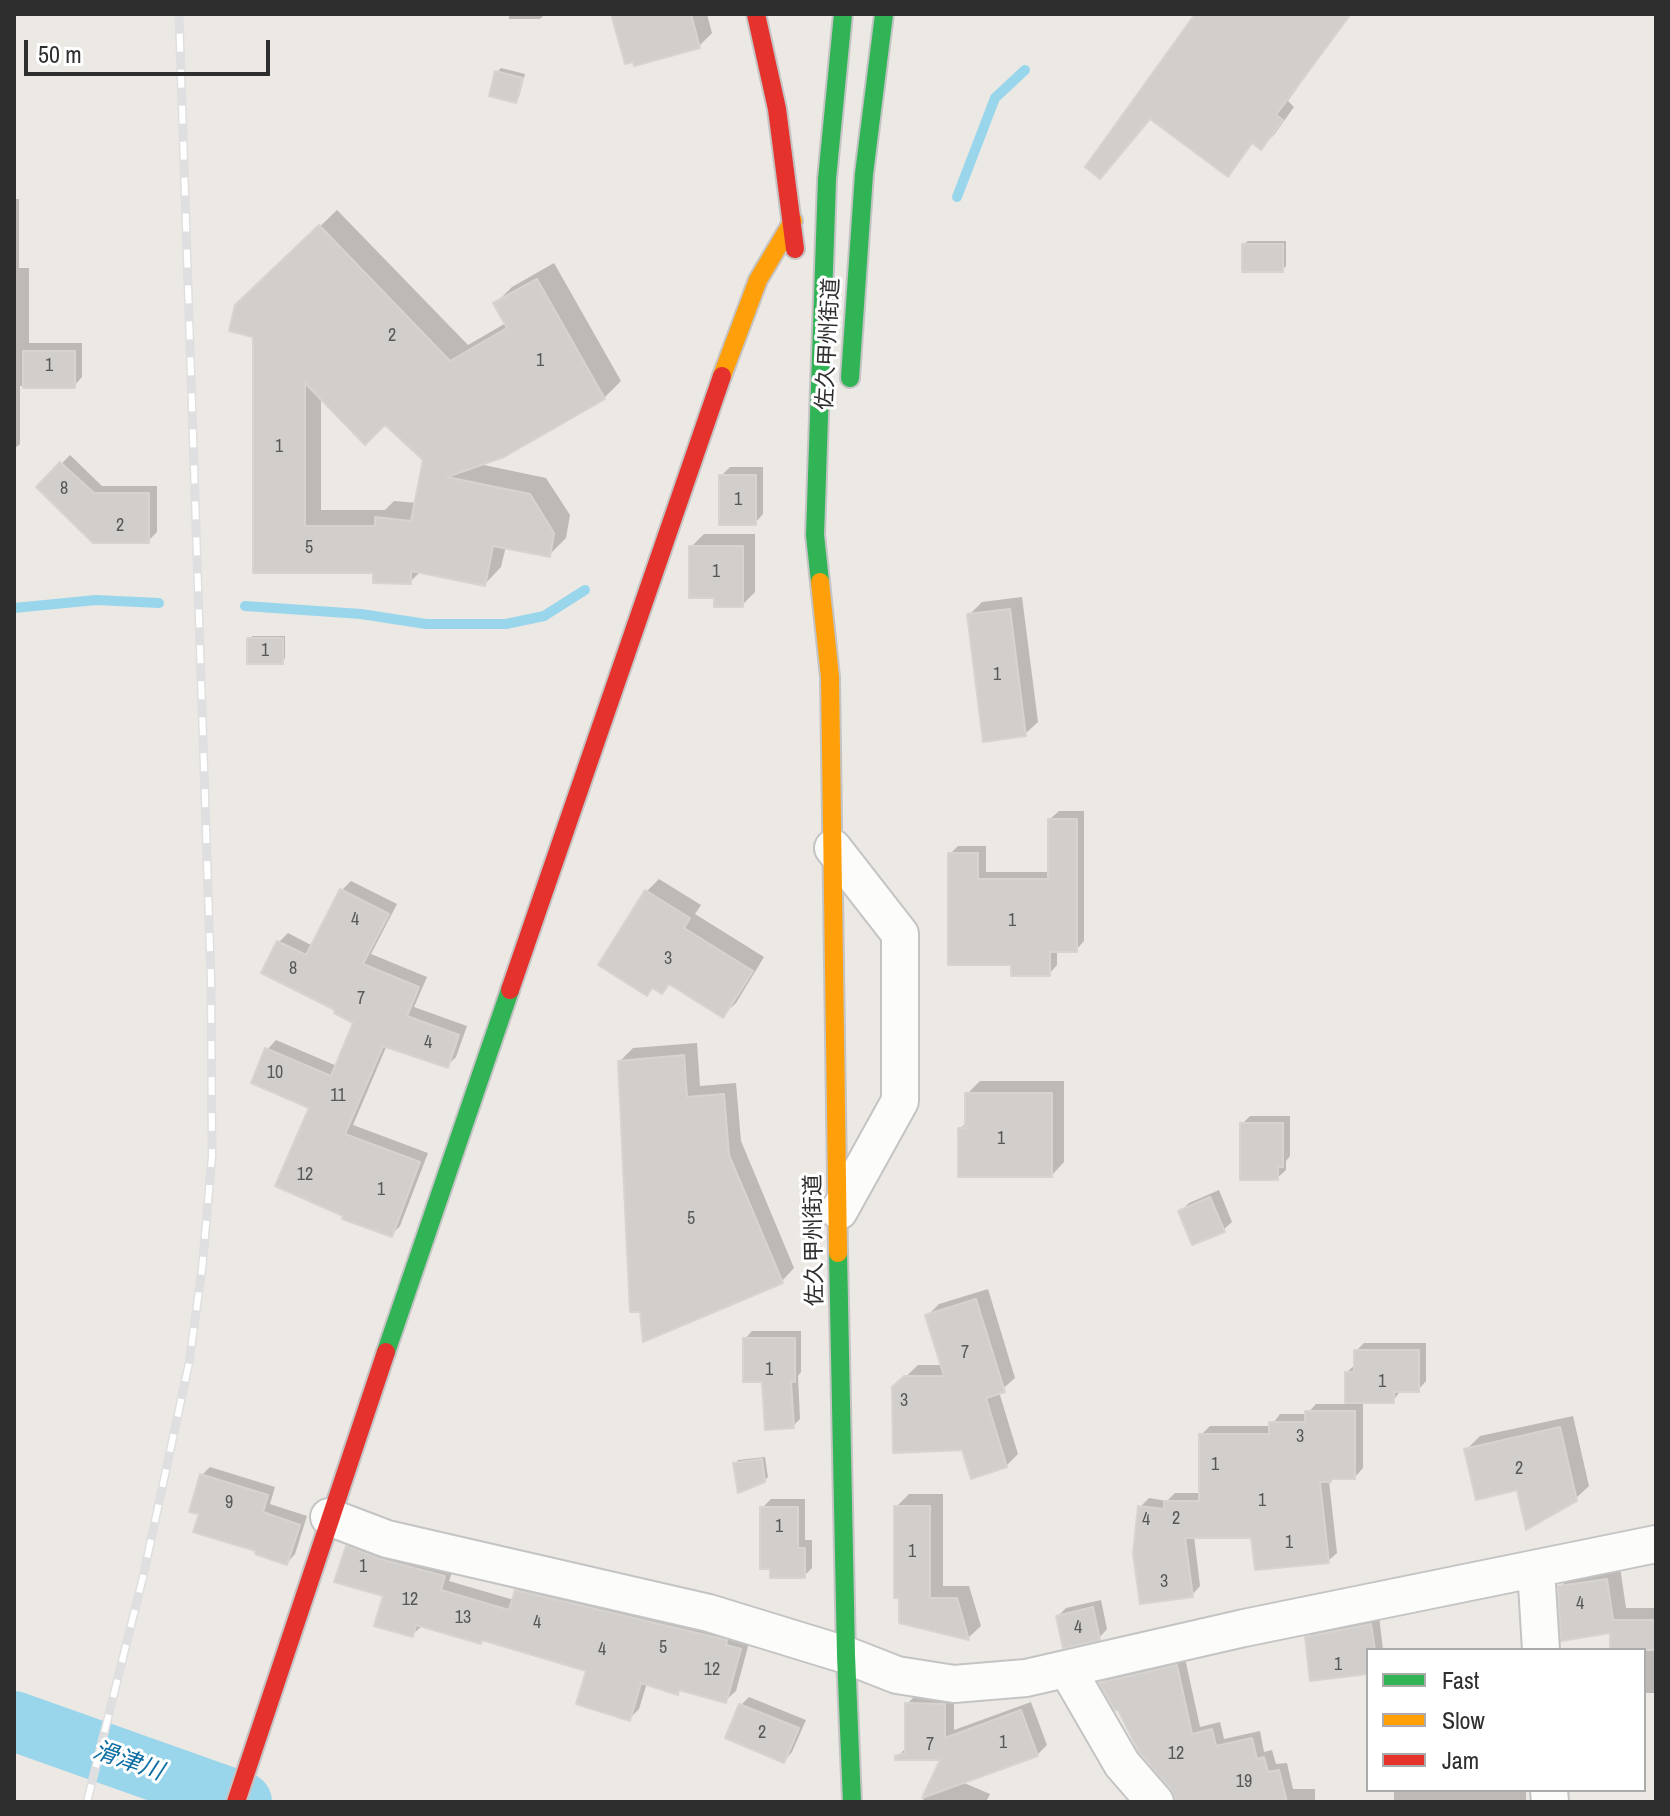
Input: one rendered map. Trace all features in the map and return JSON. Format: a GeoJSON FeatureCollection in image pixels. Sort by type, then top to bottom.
{"type":"FeatureCollection","features":[{"type":"Feature","properties":{"kind":"street"},"geometry":{"type":"LineString","coordinates":[[756,14],[777,109],[793,221],[796,268]]}},
{"type":"Feature","properties":{"kind":"street"},"geometry":{"type":"LineString","coordinates":[[763,14],[787,65]]}},
{"type":"Feature","properties":{"kind":"street","name":"佐久甲州街道"},"geometry":{"type":"LineString","coordinates":[[843,14],[827,179],[815,535],[830,677],[846,1655],[852,1802]]}},
{"type":"Feature","properties":{"kind":"street","name":"佐久甲州街道"},"geometry":{"type":"LineString","coordinates":[[850,392],[864,174],[884,14]]}},
{"type":"Feature","properties":{"kind":"street"},"geometry":{"type":"LineString","coordinates":[[814,133],[856,293]]}},
{"type":"Feature","properties":{"kind":"street"},"geometry":{"type":"LineString","coordinates":[[236,1802],[329,1517],[704,425],[758,280],[793,221]]}},
{"type":"Feature","properties":{"kind":"street"},"geometry":{"type":"LineString","coordinates":[[803,362],[815,535]]}},
{"type":"Feature","properties":{"kind":"street","name":"佐久甲州街道"},"geometry":{"type":"LineString","coordinates":[[830,677],[839,590]]}},
{"type":"Feature","properties":{"kind":"street"},"geometry":{"type":"LineString","coordinates":[[833,848],[900,934],[900,1101],[839,1211]]}},
{"type":"Feature","properties":{"kind":"street"},"geometry":{"type":"LineString","coordinates":[[329,1517],[387,1539],[709,1613],[846,1655],[897,1675],[954,1684],[1026,1678],[1185,1641],[1656,1544]]}},
{"type":"Feature","properties":{"kind":"street"},"geometry":{"type":"LineString","coordinates":[[1536,1569],[1541,1648]]}},
{"type":"Feature","properties":{"kind":"street"},"geometry":{"type":"LineString","coordinates":[[1067,1669],[1122,1764],[1155,1802]]}},
{"type":"Feature","properties":{"kind":"building"},"geometry":{"type":"Polygon","coordinates":[[[611,14],[691,14],[700,48],[634,66],[633,62],[625,64],[611,14]]]}},
{"type":"Feature","properties":{"kind":"building"},"geometry":{"type":"Polygon","coordinates":[[[1195,14],[1351,14],[1276,115],[1283,120],[1261,150],[1252,143],[1228,177],[1150,119],[1100,179],[1085,167],[1195,14]]]}},
{"type":"Feature","properties":{"kind":"building"},"geometry":{"type":"Polygon","coordinates":[[[495,71],[523,78],[516,103],[489,96],[495,71]]]}},
{"type":"Feature","properties":{"kind":"building"},"geometry":{"type":"Polygon","coordinates":[[[319,225],[450,361],[507,328],[493,303],[537,279],[605,399],[504,457],[447,477],[530,494],[554,533],[550,557],[493,546],[485,586],[411,571],[411,584],[373,583],[373,573],[253,573],[253,337],[229,331],[235,305],[319,225]],[[305,383],[305,526],[375,526],[375,517],[411,521],[423,460],[385,425],[365,445],[305,383]]]}},
{"type":"Feature","properties":{"kind":"building"},"geometry":{"type":"Polygon","coordinates":[[[1242,244],[1283,244],[1283,272],[1242,272],[1242,244]]]}},
{"type":"Feature","properties":{"kind":"building"},"geometry":{"type":"Polygon","coordinates":[[[23,351],[75,351],[75,388],[23,388],[23,351]]]}},
{"type":"Feature","properties":{"kind":"building"},"geometry":{"type":"Polygon","coordinates":[[[60,462],[94,493],[149,493],[149,543],[93,543],[36,487],[60,462]]]}},
{"type":"Feature","properties":{"kind":"building"},"geometry":{"type":"Polygon","coordinates":[[[719,475],[756,475],[756,525],[719,525],[719,475]]]}},
{"type":"Feature","properties":{"kind":"building"},"geometry":{"type":"Polygon","coordinates":[[[689,546],[743,546],[743,607],[714,607],[714,598],[689,598],[689,546]]]}},
{"type":"Feature","properties":{"kind":"building"},"geometry":{"type":"Polygon","coordinates":[[[1010,609],[1026,736],[983,742],[967,614],[1010,609]]]}},
{"type":"Feature","properties":{"kind":"building"},"geometry":{"type":"Polygon","coordinates":[[[247,638],[283,638],[283,664],[247,664],[247,638]]]}},
{"type":"Feature","properties":{"kind":"building"},"geometry":{"type":"Polygon","coordinates":[[[1048,819],[1077,819],[1077,952],[1050,952],[1050,976],[1011,976],[1011,965],[948,965],[948,853],[978,853],[978,879],[1048,879],[1048,819]]]}},
{"type":"Feature","properties":{"kind":"building"},"geometry":{"type":"Polygon","coordinates":[[[340,889],[389,914],[363,964],[419,987],[407,1016],[459,1035],[448,1068],[383,1046],[345,1134],[420,1162],[392,1237],[342,1219],[343,1216],[275,1186],[309,1108],[251,1083],[265,1048],[331,1076],[353,1023],[334,1013],[335,1010],[261,973],[277,941],[306,955],[340,889]]]}},
{"type":"Feature","properties":{"kind":"building"},"geometry":{"type":"Polygon","coordinates":[[[645,890],[690,918],[684,928],[753,971],[723,1018],[669,984],[662,994],[652,988],[647,996],[598,965],[645,890]]]}},
{"type":"Feature","properties":{"kind":"building"},"geometry":{"type":"Polygon","coordinates":[[[684,1055],[687,1097],[724,1094],[729,1155],[783,1283],[643,1342],[640,1312],[630,1312],[618,1061],[684,1055]]]}},
{"type":"Feature","properties":{"kind":"building"},"geometry":{"type":"Polygon","coordinates":[[[965,1093],[1052,1093],[1052,1177],[958,1177],[958,1128],[965,1128],[965,1093]]]}},
{"type":"Feature","properties":{"kind":"building"},"geometry":{"type":"Polygon","coordinates":[[[1240,1123],[1283,1123],[1283,1167],[1278,1167],[1278,1180],[1240,1180],[1240,1123]]]}},
{"type":"Feature","properties":{"kind":"building"},"geometry":{"type":"Polygon","coordinates":[[[1210,1197],[1225,1232],[1192,1245],[1178,1211],[1210,1197]]]}},
{"type":"Feature","properties":{"kind":"building"},"geometry":{"type":"Polygon","coordinates":[[[976,1299],[1005,1392],[986,1398],[1007,1467],[971,1479],[962,1450],[893,1453],[892,1387],[904,1376],[944,1376],[925,1315],[976,1299]]]}},
{"type":"Feature","properties":{"kind":"building"},"geometry":{"type":"Polygon","coordinates":[[[743,1338],[795,1338],[795,1382],[791,1382],[794,1428],[765,1430],[762,1382],[743,1382],[743,1338]]]}},
{"type":"Feature","properties":{"kind":"building"},"geometry":{"type":"Polygon","coordinates":[[[1354,1350],[1419,1350],[1419,1392],[1394,1392],[1394,1403],[1345,1403],[1345,1372],[1354,1372],[1354,1350]]]}},
{"type":"Feature","properties":{"kind":"building"},"geometry":{"type":"Polygon","coordinates":[[[1305,1411],[1355,1411],[1355,1479],[1320,1482],[1329,1563],[1255,1570],[1251,1538],[1185,1538],[1193,1597],[1140,1604],[1133,1553],[1138,1506],[1164,1509],[1164,1501],[1199,1501],[1199,1434],[1269,1434],[1269,1422],[1305,1422],[1305,1411]]]}},
{"type":"Feature","properties":{"kind":"building"},"geometry":{"type":"Polygon","coordinates":[[[1560,1427],[1577,1501],[1526,1530],[1517,1490],[1476,1500],[1464,1449],[1560,1427]]]}},
{"type":"Feature","properties":{"kind":"building"},"geometry":{"type":"Polygon","coordinates":[[[762,1459],[765,1482],[738,1493],[733,1463],[762,1459]]]}},
{"type":"Feature","properties":{"kind":"building"},"geometry":{"type":"Polygon","coordinates":[[[200,1474],[268,1495],[263,1512],[300,1525],[287,1565],[255,1554],[256,1551],[193,1532],[199,1514],[189,1512],[200,1474]]]}},
{"type":"Feature","properties":{"kind":"building"},"geometry":{"type":"Polygon","coordinates":[[[894,1506],[930,1506],[930,1598],[957,1598],[969,1640],[899,1623],[899,1598],[894,1598],[894,1506]]]}},
{"type":"Feature","properties":{"kind":"building"},"geometry":{"type":"Polygon","coordinates":[[[760,1507],[798,1507],[798,1548],[805,1548],[805,1578],[770,1578],[770,1569],[760,1569],[760,1507]]]}},
{"type":"Feature","properties":{"kind":"building"},"geometry":{"type":"Polygon","coordinates":[[[346,1546],[380,1559],[445,1576],[441,1590],[509,1610],[515,1590],[727,1640],[726,1645],[741,1649],[726,1703],[679,1690],[678,1695],[641,1683],[630,1721],[576,1704],[586,1671],[482,1640],[481,1644],[416,1625],[413,1637],[374,1626],[383,1596],[334,1582],[346,1546]]]}},
{"type":"Feature","properties":{"kind":"building"},"geometry":{"type":"Polygon","coordinates":[[[1607,1579],[1613,1620],[1656,1620],[1656,1650],[1610,1648],[1610,1633],[1561,1641],[1558,1586],[1607,1579]]]}},
{"type":"Feature","properties":{"kind":"building"},"geometry":{"type":"Polygon","coordinates":[[[1093,1607],[1100,1640],[1063,1648],[1056,1616],[1093,1607]]]}},
{"type":"Feature","properties":{"kind":"building"},"geometry":{"type":"Polygon","coordinates":[[[1371,1624],[1375,1648],[1366,1648],[1366,1674],[1310,1681],[1305,1637],[1371,1624]]]}},
{"type":"Feature","properties":{"kind":"building"},"geometry":{"type":"Polygon","coordinates":[[[1177,1665],[1192,1734],[1212,1729],[1216,1746],[1252,1738],[1257,1759],[1264,1757],[1268,1772],[1279,1770],[1287,1802],[1175,1802],[1171,1789],[1139,1752],[1118,1710],[1115,1710],[1099,1683],[1177,1665]]]}},
{"type":"Feature","properties":{"kind":"building"},"geometry":{"type":"Polygon","coordinates":[[[905,1703],[945,1704],[945,1738],[1021,1710],[1038,1756],[922,1798],[940,1760],[895,1760],[895,1756],[905,1753],[905,1703]]]}},
{"type":"Feature","properties":{"kind":"building"},"geometry":{"type":"Polygon","coordinates":[[[739,1704],[799,1728],[784,1763],[725,1738],[739,1704]]]}},
{"type":"Feature","properties":{"kind":"waterway"},"geometry":{"type":"LineString","coordinates":[[957,197],[995,98],[1025,70]]}},
{"type":"Feature","properties":{"kind":"waterway"},"geometry":{"type":"LineString","coordinates":[[245,606],[361,614],[426,624],[506,624],[544,616],[585,590]]}},
{"type":"Feature","properties":{"kind":"waterway"},"geometry":{"type":"LineString","coordinates":[[14,608],[96,600],[159,603]]}},
{"type":"Feature","properties":{"kind":"waterway","name":"滑津川"},"geometry":{"type":"LineString","coordinates":[[14,1721],[242,1802]]}},
{"type":"Feature","properties":{"kind":"railway"},"geometry":{"type":"LineString","coordinates":[[87,1802],[143,1577],[189,1363],[202,1269],[212,1156],[211,980],[179,14]]}},
{"type":"Feature","properties":{"kind":"traffic: fast"},"geometry":{"type":"LineString","coordinates":[[820,582],[815,535],[827,179],[843,14]]}},
{"type":"Feature","properties":{"kind":"traffic: fast"},"geometry":{"type":"LineString","coordinates":[[850,378],[864,174],[884,14]]}},
{"type":"Feature","properties":{"kind":"traffic: fast"},"geometry":{"type":"LineString","coordinates":[[386,1352],[510,990]]}},
{"type":"Feature","properties":{"kind":"traffic: fast"},"geometry":{"type":"LineString","coordinates":[[838,1253],[852,1802]]}},
{"type":"Feature","properties":{"kind":"traffic: slow"},"geometry":{"type":"LineString","coordinates":[[722,376],[758,280],[793,221]]}},
{"type":"Feature","properties":{"kind":"traffic: slow"},"geometry":{"type":"LineString","coordinates":[[820,582],[830,677],[838,1253]]}},
{"type":"Feature","properties":{"kind":"traffic: jam"},"geometry":{"type":"LineString","coordinates":[[756,14],[777,109],[795,249]]}},
{"type":"Feature","properties":{"kind":"traffic: jam"},"geometry":{"type":"LineString","coordinates":[[510,990],[722,376]]}},
{"type":"Feature","properties":{"kind":"traffic: jam"},"geometry":{"type":"LineString","coordinates":[[236,1802],[386,1352]]}}]}
